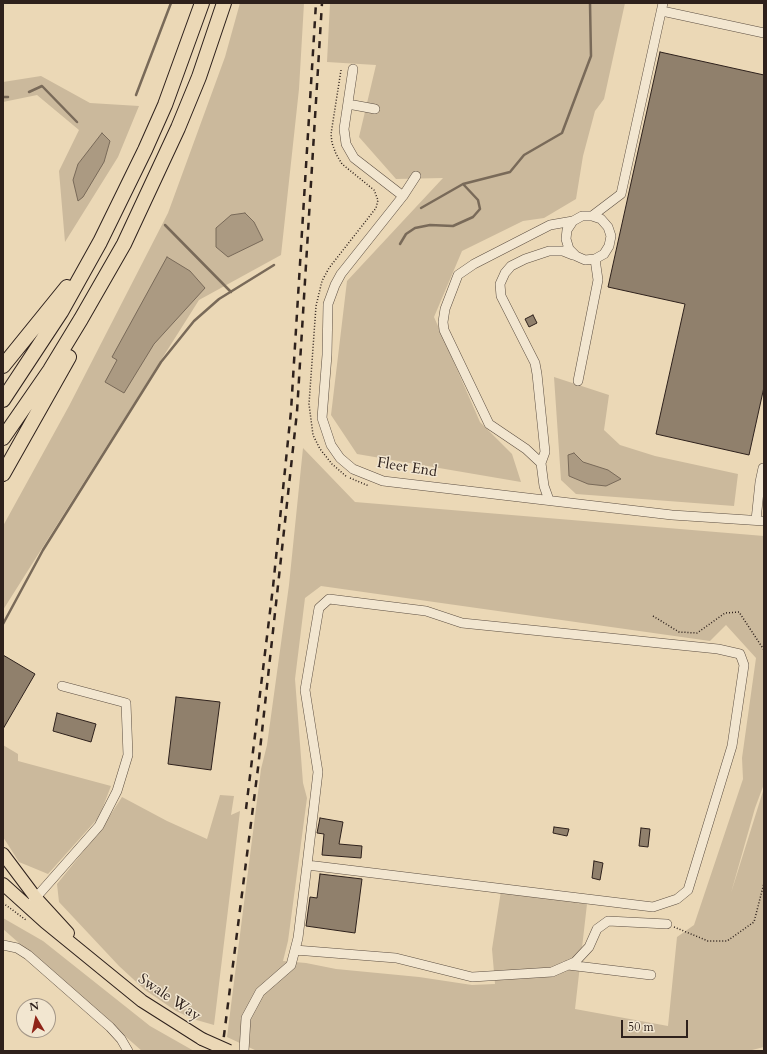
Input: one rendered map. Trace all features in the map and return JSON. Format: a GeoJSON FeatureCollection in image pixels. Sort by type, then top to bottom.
{"type":"FeatureCollection","features":[{"type":"Feature","properties":{"kind":"highway"},"geometry":{"type":"LineString","coordinates":[[3,400],[61,312],[100,242],[145,150],[165,105],[202,3]]}},
{"type":"Feature","properties":{"kind":"highway"},"geometry":{"type":"LineString","coordinates":[[3,438],[54,364],[124,244],[178,128],[199,77],[224,3]]}},
{"type":"Feature","properties":{"kind":"highway"},"geometry":{"type":"LineString","coordinates":[[3,366],[49,311],[100,242]]}},
{"type":"Feature","properties":{"kind":"highway"},"geometry":{"type":"LineString","coordinates":[[3,474],[115,273],[124,244]]}},
{"type":"Feature","properties":{"kind":"main road","name":"Swale Way"},"geometry":{"type":"LineString","coordinates":[[3,854],[32,903]]}},
{"type":"Feature","properties":{"kind":"main road","name":"Swale Way"},"geometry":{"type":"LineString","coordinates":[[3,884],[32,903],[96,963],[142,1001],[202,1039],[229,1051]]}},
{"type":"Feature","properties":{"kind":"street"},"geometry":{"type":"LineString","coordinates":[[592,216],[621,194],[662,7],[764,33]]}},
{"type":"Feature","properties":{"kind":"street"},"geometry":{"type":"LineString","coordinates":[[353,69],[344,129],[344,137],[349,151],[354,158],[403,196]]}},
{"type":"Feature","properties":{"kind":"street"},"geometry":{"type":"LineString","coordinates":[[348,104],[376,109]]}},
{"type":"Feature","properties":{"kind":"street","name":"Fleet End"},"geometry":{"type":"LineString","coordinates":[[416,176],[403,196],[341,274],[328,304],[322,418],[331,444],[340,458],[353,469],[383,481],[672,515],[760,520]]}},
{"type":"Feature","properties":{"kind":"street"},"geometry":{"type":"LineString","coordinates":[[541,463],[526,449],[488,424],[444,330],[443,322],[445,309],[458,275],[474,264],[550,225],[573,221],[582,216],[592,216],[601,219],[608,227],[611,236],[609,246],[604,254],[595,259],[585,260],[563,251],[549,251],[525,259],[511,266],[504,273],[500,284],[501,296],[536,368],[542,409],[545,452],[541,463],[544,486],[549,500]]}},
{"type":"Feature","properties":{"kind":"street"},"geometry":{"type":"LineString","coordinates":[[573,221],[567,230],[566,240],[569,249],[576,256]]}},
{"type":"Feature","properties":{"kind":"street"},"geometry":{"type":"LineString","coordinates":[[578,382],[598,280],[595,259]]}},
{"type":"Feature","properties":{"kind":"street"},"geometry":{"type":"LineString","coordinates":[[760,520],[760,482],[763,468]]}},
{"type":"Feature","properties":{"kind":"street"},"geometry":{"type":"LineString","coordinates":[[244,1051],[246,1018],[260,992],[291,965],[295,950],[318,772],[306,690],[319,608],[329,599],[426,612],[462,623],[710,648],[740,654],[744,665],[732,746],[688,890],[677,899],[652,907],[306,865]]}},
{"type":"Feature","properties":{"kind":"street"},"geometry":{"type":"LineString","coordinates":[[32,903],[99,826],[117,791],[128,755],[126,703],[62,686]]}},
{"type":"Feature","properties":{"kind":"street"},"geometry":{"type":"LineString","coordinates":[[295,950],[396,958],[472,977],[552,972],[575,962],[589,947],[598,929],[608,921],[667,924]]}},
{"type":"Feature","properties":{"kind":"street"},"geometry":{"type":"LineString","coordinates":[[3,945],[17,948],[28,955],[110,1027],[121,1039],[128,1051]]}},
{"type":"Feature","properties":{"kind":"street"},"geometry":{"type":"LineString","coordinates":[[568,965],[651,975]]}},
{"type":"Feature","properties":{"kind":"path"},"geometry":{"type":"LineString","coordinates":[[341,70],[331,134],[332,143],[342,164],[374,190],[378,200],[376,208],[329,268],[318,292],[309,404],[310,420],[320,449],[332,464],[343,475],[370,486]]}},
{"type":"Feature","properties":{"kind":"path"},"geometry":{"type":"LineString","coordinates":[[653,616],[679,632],[697,633],[725,613],[739,612],[764,650]]}},
{"type":"Feature","properties":{"kind":"path"},"geometry":{"type":"LineString","coordinates":[[667,924],[708,941],[727,941],[754,922],[764,883]]}},
{"type":"Feature","properties":{"kind":"shaded area"},"geometry":{"type":"Polygon","coordinates":[[[240,3],[304,3],[299,89],[281,255],[199,300],[3,610],[3,526],[69,406],[168,213],[225,57],[240,3]]]}},
{"type":"Feature","properties":{"kind":"shaded area"},"geometry":{"type":"Polygon","coordinates":[[[330,3],[625,3],[604,99],[595,111],[583,156],[576,199],[544,218],[523,221],[462,251],[434,317],[480,422],[512,454],[521,482],[357,454],[331,415],[347,281],[443,178],[396,179],[359,137],[376,65],[327,62],[330,3]]]}},
{"type":"Feature","properties":{"kind":"shaded area"},"geometry":{"type":"Polygon","coordinates":[[[41,76],[90,103],[139,106],[118,157],[65,242],[59,171],[79,130],[37,95],[3,102],[3,82],[41,76]]]}},
{"type":"Feature","properties":{"kind":"shaded area"},"geometry":{"type":"Polygon","coordinates":[[[102,133],[110,141],[104,162],[83,197],[78,201],[73,180],[78,164],[102,133]]]}},
{"type":"Feature","properties":{"kind":"shaded area"},"geometry":{"type":"Polygon","coordinates":[[[245,213],[254,222],[263,240],[228,257],[216,247],[216,228],[231,215],[245,213]]]}},
{"type":"Feature","properties":{"kind":"shaded area"},"geometry":{"type":"Polygon","coordinates":[[[167,257],[190,271],[205,288],[154,344],[124,393],[105,382],[117,360],[112,357],[167,257]]]}},
{"type":"Feature","properties":{"kind":"shaded area"},"geometry":{"type":"Polygon","coordinates":[[[554,377],[609,395],[604,430],[620,445],[655,456],[738,474],[734,506],[576,494],[561,480],[554,377]]]}},
{"type":"Feature","properties":{"kind":"shaded area"},"geometry":{"type":"Polygon","coordinates":[[[303,448],[355,502],[764,536],[764,784],[755,808],[731,893],[764,788],[764,1047],[748,1051],[257,1051],[227,1037],[261,769],[267,745],[289,585],[303,448]],[[321,586],[305,598],[295,679],[303,783],[307,798],[288,941],[283,961],[306,963],[336,969],[419,977],[472,985],[495,984],[492,949],[501,891],[587,904],[575,1009],[668,1026],[677,937],[694,925],[743,779],[742,758],[756,658],[726,625],[710,641],[321,586]]]}},
{"type":"Feature","properties":{"kind":"shaded area"},"geometry":{"type":"Polygon","coordinates":[[[574,453],[583,462],[608,470],[621,479],[606,486],[588,484],[569,476],[568,455],[574,453]]]}},
{"type":"Feature","properties":{"kind":"shaded area"},"geometry":{"type":"Polygon","coordinates":[[[3,745],[18,754],[18,761],[111,786],[99,817],[48,874],[19,862],[3,837],[3,745]]]}},
{"type":"Feature","properties":{"kind":"shaded area"},"geometry":{"type":"Polygon","coordinates":[[[220,795],[234,796],[231,815],[240,811],[214,1025],[193,1019],[176,1011],[145,990],[119,966],[59,902],[57,884],[100,831],[122,797],[167,821],[207,839],[220,795]]]}},
{"type":"Feature","properties":{"kind":"shaded area"},"geometry":{"type":"Polygon","coordinates":[[[3,918],[43,941],[150,1026],[194,1051],[142,1051],[3,929],[3,918]]]}},
{"type":"Feature","properties":{"kind":"building"},"geometry":{"type":"Polygon","coordinates":[[[660,52],[764,75],[764,387],[749,455],[656,434],[685,304],[608,287],[660,52]]]}},
{"type":"Feature","properties":{"kind":"building"},"geometry":{"type":"Polygon","coordinates":[[[533,315],[537,323],[529,327],[525,319],[533,315]]]}},
{"type":"Feature","properties":{"kind":"building"},"geometry":{"type":"Polygon","coordinates":[[[3,655],[35,674],[3,729],[3,655]]]}},
{"type":"Feature","properties":{"kind":"building"},"geometry":{"type":"Polygon","coordinates":[[[176,697],[220,702],[211,770],[168,764],[176,697]]]}},
{"type":"Feature","properties":{"kind":"building"},"geometry":{"type":"Polygon","coordinates":[[[57,713],[96,724],[91,742],[53,731],[57,713]]]}},
{"type":"Feature","properties":{"kind":"building"},"geometry":{"type":"Polygon","coordinates":[[[320,818],[343,822],[339,844],[362,846],[361,858],[322,855],[324,834],[317,833],[320,818]]]}},
{"type":"Feature","properties":{"kind":"building"},"geometry":{"type":"Polygon","coordinates":[[[554,827],[569,829],[567,836],[553,833],[554,827]]]}},
{"type":"Feature","properties":{"kind":"building"},"geometry":{"type":"Polygon","coordinates":[[[641,828],[650,829],[648,847],[639,846],[641,828]]]}},
{"type":"Feature","properties":{"kind":"building"},"geometry":{"type":"Polygon","coordinates":[[[594,861],[603,863],[600,880],[592,878],[594,861]]]}},
{"type":"Feature","properties":{"kind":"building"},"geometry":{"type":"Polygon","coordinates":[[[320,874],[362,879],[355,933],[306,926],[310,897],[317,898],[320,874]]]}},
{"type":"Feature","properties":{"kind":"waterway"},"geometry":{"type":"LineString","coordinates":[[136,95],[171,3]]}},
{"type":"Feature","properties":{"kind":"waterway"},"geometry":{"type":"LineString","coordinates":[[421,208],[463,184],[510,172],[524,155],[562,133],[591,56],[590,3]]}},
{"type":"Feature","properties":{"kind":"waterway"},"geometry":{"type":"LineString","coordinates":[[29,92],[42,86],[77,122]]}},
{"type":"Feature","properties":{"kind":"waterway"},"geometry":{"type":"LineString","coordinates":[[3,97],[8,97]]}},
{"type":"Feature","properties":{"kind":"waterway"},"geometry":{"type":"LineString","coordinates":[[400,244],[406,234],[415,228],[430,225],[453,226],[473,217],[480,209],[478,200],[463,184]]}},
{"type":"Feature","properties":{"kind":"waterway"},"geometry":{"type":"LineString","coordinates":[[165,225],[231,292]]}},
{"type":"Feature","properties":{"kind":"waterway"},"geometry":{"type":"LineString","coordinates":[[3,624],[43,550],[161,362],[194,321],[219,299],[274,265]]}},
{"type":"Feature","properties":{"kind":"railway"},"geometry":{"type":"LineString","coordinates":[[246,809],[273,587],[291,411],[316,3]]}},
{"type":"Feature","properties":{"kind":"railway"},"geometry":{"type":"LineString","coordinates":[[222,1051],[258,768],[297,412],[322,3]]}}]}
